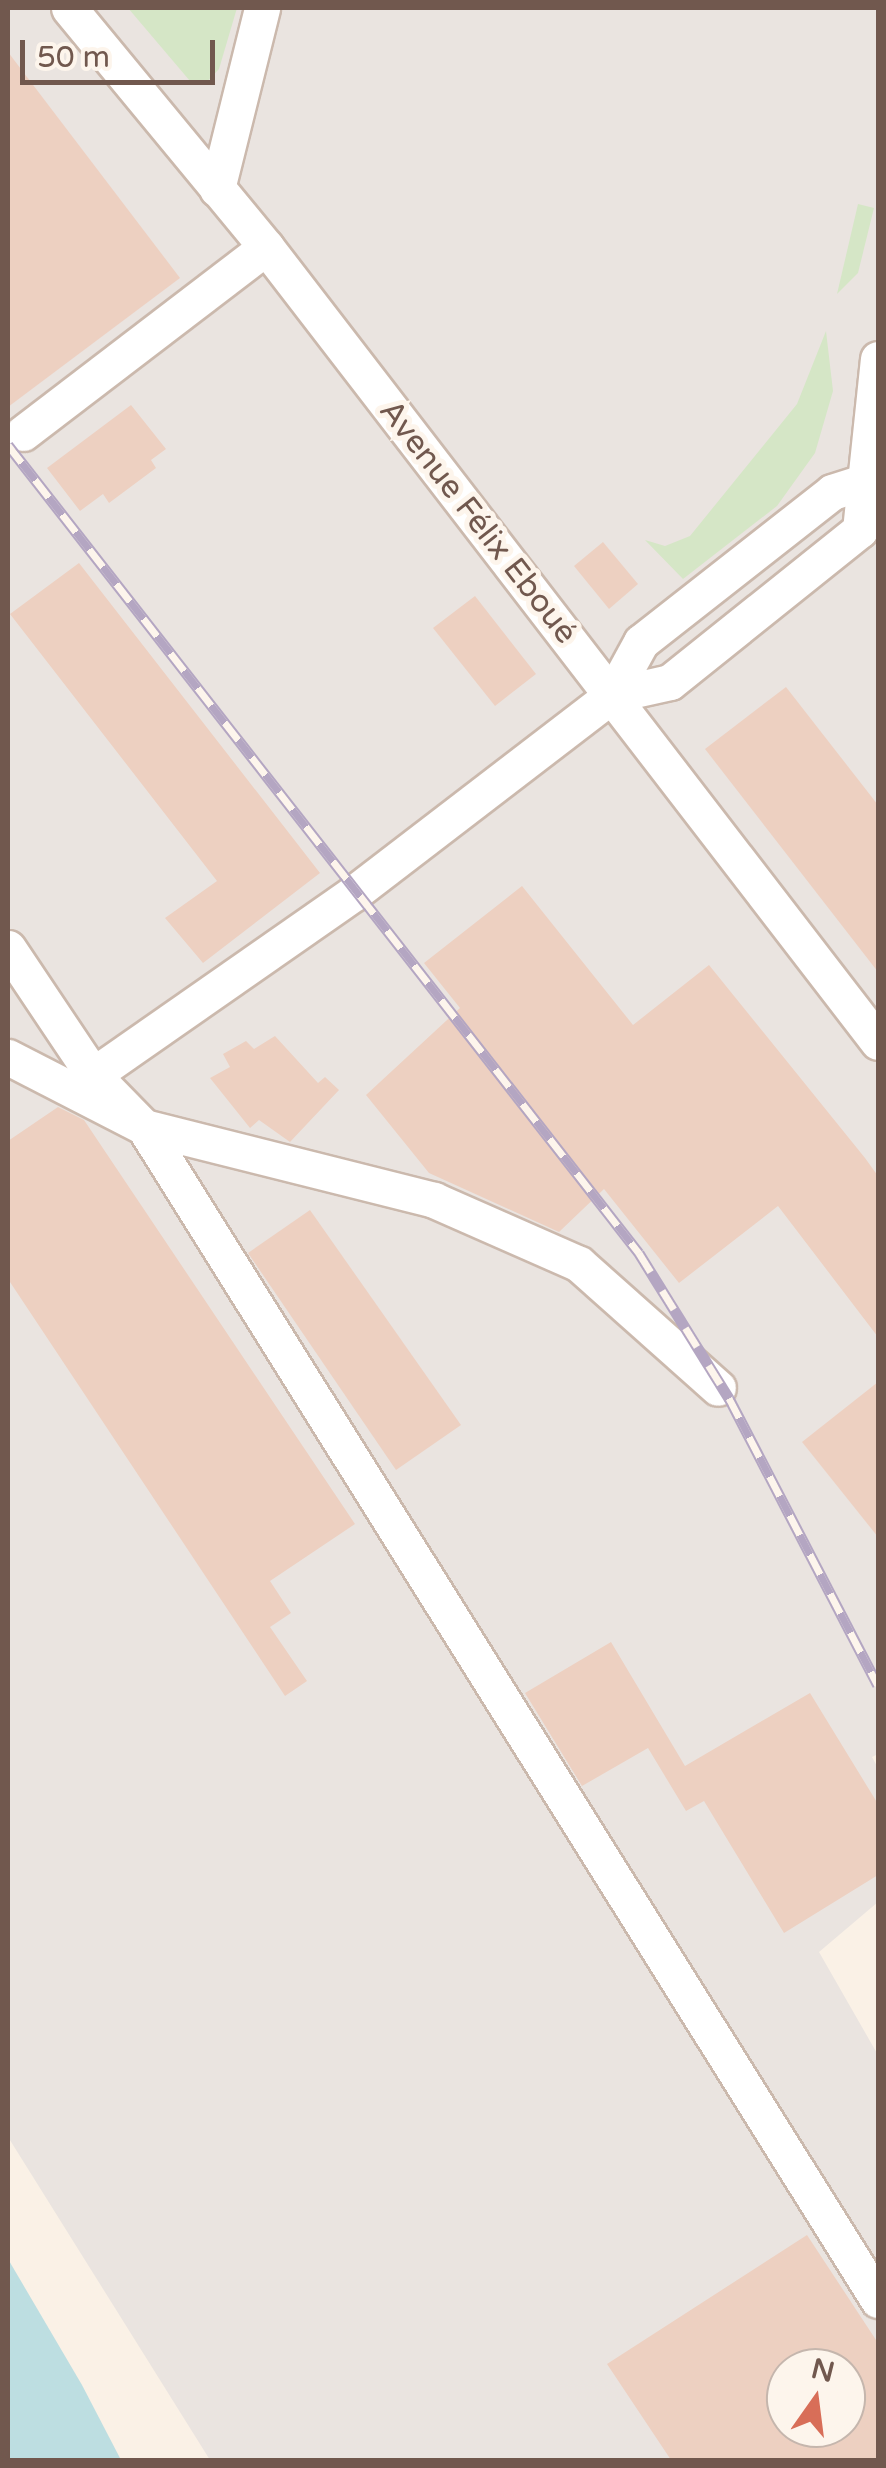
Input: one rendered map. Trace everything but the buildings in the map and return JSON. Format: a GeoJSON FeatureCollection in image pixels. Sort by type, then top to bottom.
{"type":"FeatureCollection","features":[{"type":"Feature","properties":{"kind":"street","name":"Avenue Félix Eboué"},"geometry":{"type":"LineString","coordinates":[[69,8],[266,247],[878,1042]]}},
{"type":"Feature","properties":{"kind":"street"},"geometry":{"type":"LineString","coordinates":[[217,189],[262,8]]}},
{"type":"Feature","properties":{"kind":"street"},"geometry":{"type":"LineString","coordinates":[[23,433],[266,247]]}},
{"type":"Feature","properties":{"kind":"street"},"geometry":{"type":"LineString","coordinates":[[612,695],[670,682],[860,530],[871,473],[878,358]]}},
{"type":"Feature","properties":{"kind":"street"},"geometry":{"type":"LineString","coordinates":[[93,1075],[354,893],[612,695],[641,642],[832,492],[871,473]]}},
{"type":"Feature","properties":{"kind":"street"},"geometry":{"type":"LineString","coordinates":[[8,948],[93,1075],[144,1127],[878,2300]]}},
{"type":"Feature","properties":{"kind":"street"},"geometry":{"type":"LineString","coordinates":[[8,1057],[144,1127],[434,1200],[578,1264],[718,1388]]}},
{"type":"Feature","properties":{"kind":"shaded area"},"geometry":{"type":"Polygon","coordinates":[[[8,8],[878,8],[878,1754],[872,1757],[878,1768],[878,1902],[819,1952],[878,2055],[878,2460],[210,2460],[8,2137],[8,8]]]}},
{"type":"Feature","properties":{"kind":"green space"},"geometry":{"type":"Polygon","coordinates":[[[128,8],[237,8],[219,69],[206,83],[190,81],[128,8]]]}},
{"type":"Feature","properties":{"kind":"green space"},"geometry":{"type":"Polygon","coordinates":[[[858,204],[874,208],[858,273],[837,294],[858,204]]]}},
{"type":"Feature","properties":{"kind":"green space"},"geometry":{"type":"Polygon","coordinates":[[[826,331],[833,391],[815,453],[777,506],[683,579],[645,540],[665,546],[690,536],[797,404],[826,331]]]}},
{"type":"Feature","properties":{"kind":"water"},"geometry":{"type":"Polygon","coordinates":[[[8,2259],[82,2385],[121,2460],[8,2460],[8,2259]]]}},
{"type":"Feature","properties":{"kind":"railway"},"geometry":{"type":"LineString","coordinates":[[8,445],[639,1253],[729,1398],[878,1685]]}}]}
